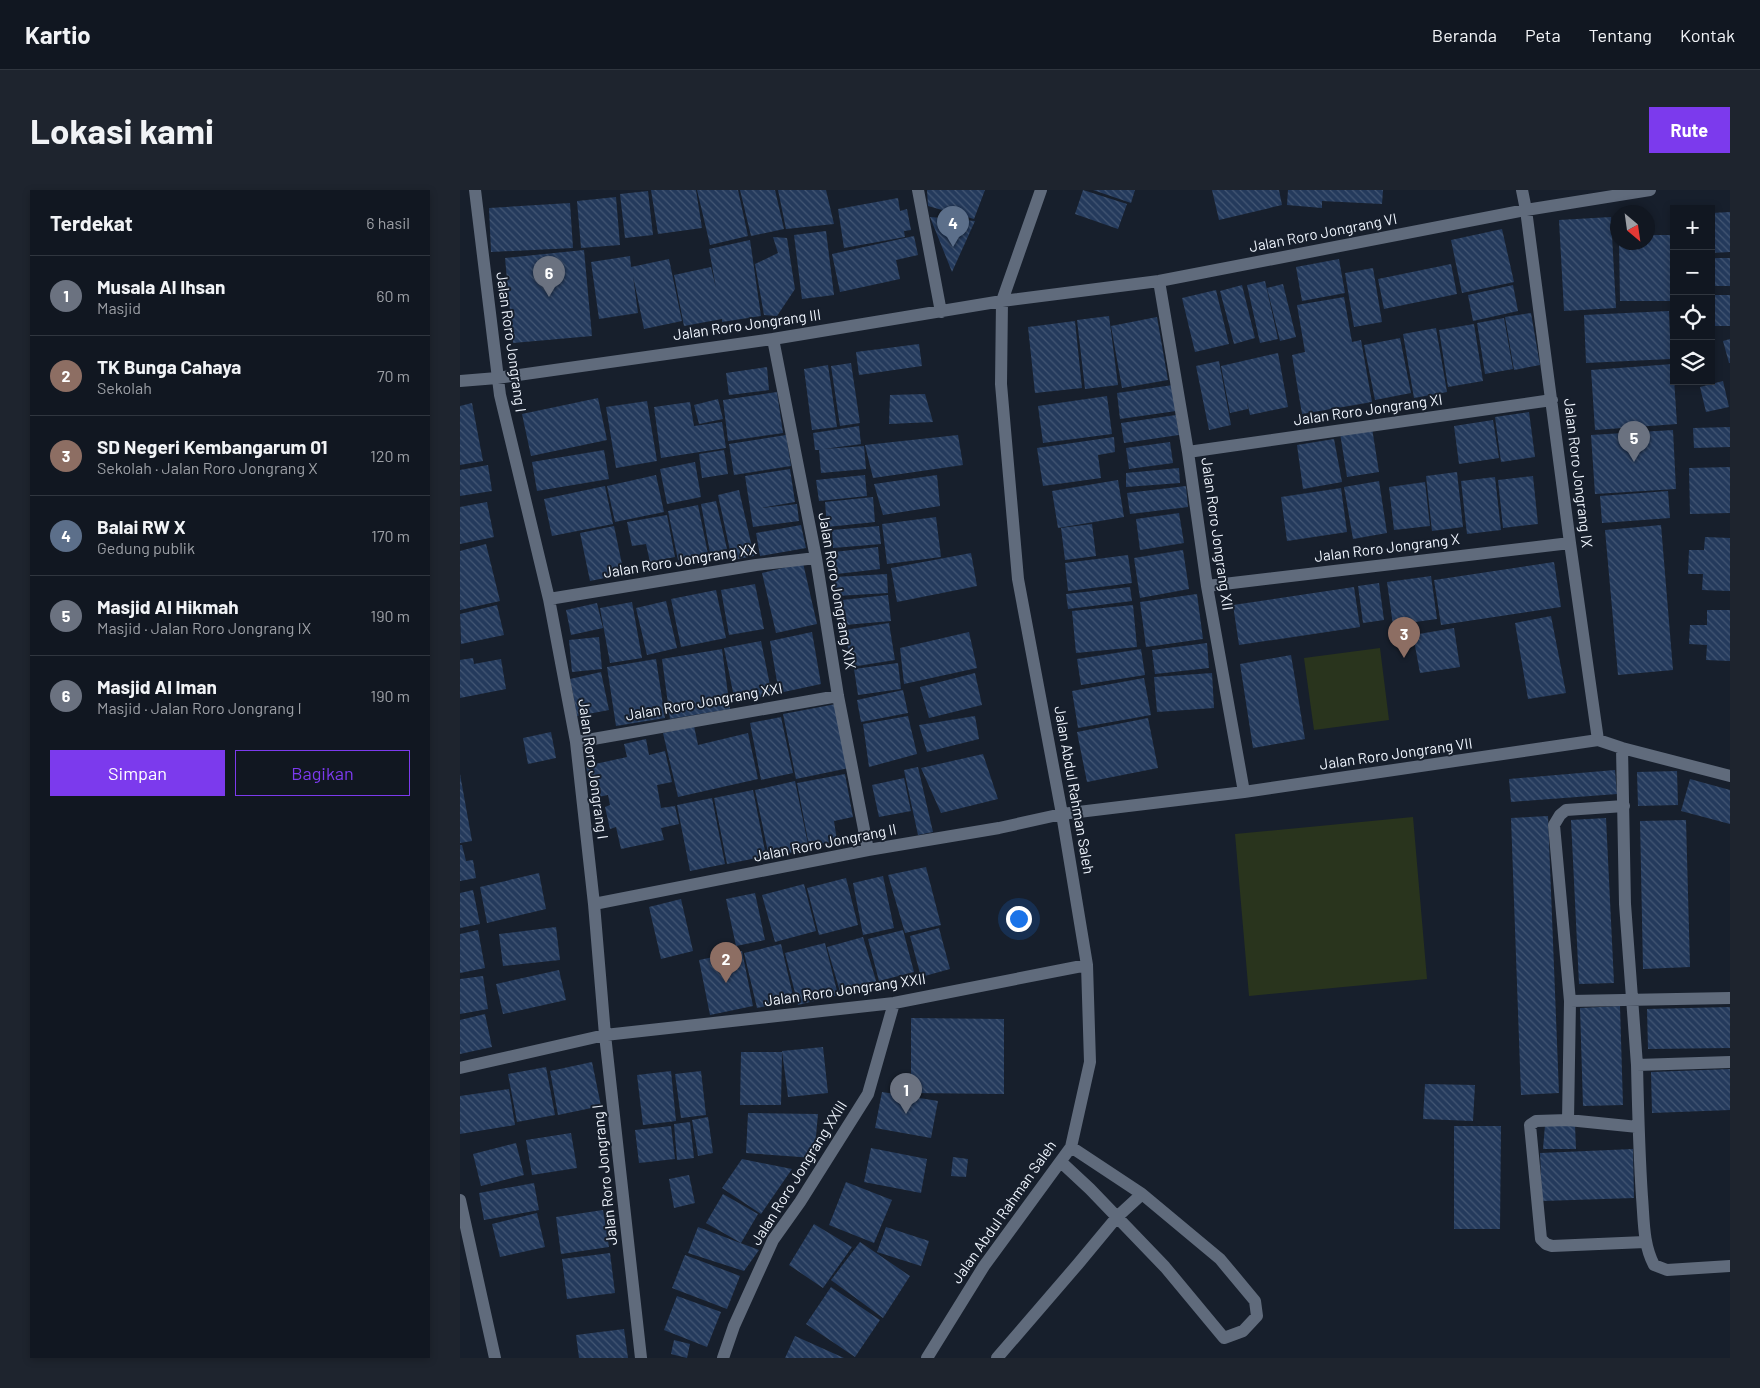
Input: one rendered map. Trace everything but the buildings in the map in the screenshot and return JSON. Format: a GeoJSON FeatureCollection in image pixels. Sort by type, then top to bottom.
{"type":"FeatureCollection","features":[{"type":"Feature","properties":{"kind":"street"},"geometry":{"type":"LineString","coordinates":[[918,190],[941,312]]}},
{"type":"Feature","properties":{"kind":"street","name":"Jalan Abdul Rahman Saleh"},"geometry":{"type":"LineString","coordinates":[[927,1358],[984,1266],[1071,1147],[1090,1062],[1087,965],[1062,814],[1018,579],[1001,384],[1002,301],[1042,190]]}},
{"type":"Feature","properties":{"kind":"street","name":"Jalan Roro Jongrang IX"},"geometry":{"type":"LineString","coordinates":[[1522,190],[1598,740]]}},
{"type":"Feature","properties":{"kind":"street","name":"Jalan Roro Jongrang VI"},"geometry":{"type":"LineString","coordinates":[[1002,301],[1159,281],[1526,210],[1650,190]]}},
{"type":"Feature","properties":{"kind":"street","name":"Jalan Roro Jongrang I"},"geometry":{"type":"LineString","coordinates":[[479,191],[497,378],[549,599],[576,742],[594,904],[605,1035],[641,1358]]}},
{"type":"Feature","properties":{"kind":"street","name":"Jalan Roro Jongrang XII"},"geometry":{"type":"LineString","coordinates":[[1159,281],[1188,452],[1207,586],[1244,792]]}},
{"type":"Feature","properties":{"kind":"street","name":"Jalan Roro Jongrang III"},"geometry":{"type":"LineString","coordinates":[[460,381],[497,378],[773,339],[1002,301]]}},
{"type":"Feature","properties":{"kind":"street","name":"Jalan Roro Jongrang XIX"},"geometry":{"type":"LineString","coordinates":[[773,339],[816,558],[838,696],[868,850]]}},
{"type":"Feature","properties":{"kind":"street","name":"Jalan Roro Jongrang XI"},"geometry":{"type":"LineString","coordinates":[[1188,452],[1552,400]]}},
{"type":"Feature","properties":{"kind":"street","name":"Jalan Roro Jongrang X"},"geometry":{"type":"LineString","coordinates":[[1207,586],[1570,542]]}},
{"type":"Feature","properties":{"kind":"street","name":"Jalan Roro Jongrang XX"},"geometry":{"type":"LineString","coordinates":[[549,599],[756,565],[816,558]]}},
{"type":"Feature","properties":{"kind":"street","name":"Jalan Roro Jongrang XXI"},"geometry":{"type":"LineString","coordinates":[[576,742],[838,696]]}},
{"type":"Feature","properties":{"kind":"street","name":"Jalan Roro Jongrang VII"},"geometry":{"type":"LineString","coordinates":[[1062,814],[1244,792],[1598,740],[1730,776]]}},
{"type":"Feature","properties":{"kind":"street"},"geometry":{"type":"LineString","coordinates":[[1622,748],[1625,904],[1637,1065],[1638,1127],[1645,1242],[1648,1255],[1654,1266],[1667,1270],[1691,1270],[1730,1266]]}},
{"type":"Feature","properties":{"kind":"street"},"geometry":{"type":"LineString","coordinates":[[1568,1120],[1570,1001],[1554,825],[1560,814],[1566,810],[1624,806]]}},
{"type":"Feature","properties":{"kind":"street","name":"Jalan Roro Jongrang II"},"geometry":{"type":"LineString","coordinates":[[594,904],[868,850],[999,828],[1062,814]]}},
{"type":"Feature","properties":{"kind":"street","name":"Jalan Roro Jongrang XXII"},"geometry":{"type":"LineString","coordinates":[[460,1068],[605,1035],[894,1003],[1087,965]]}},
{"type":"Feature","properties":{"kind":"street"},"geometry":{"type":"LineString","coordinates":[[1570,1001],[1730,998]]}},
{"type":"Feature","properties":{"kind":"street","name":"Jalan Roro Jongrang XXIII"},"geometry":{"type":"LineString","coordinates":[[723,1358],[734,1326],[772,1240],[800,1202],[868,1094],[894,1003]]}},
{"type":"Feature","properties":{"kind":"street"},"geometry":{"type":"LineString","coordinates":[[1637,1065],[1730,1062]]}},
{"type":"Feature","properties":{"kind":"street"},"geometry":{"type":"LineString","coordinates":[[1638,1127],[1568,1120],[1536,1120],[1530,1125],[1541,1239],[1546,1244],[1552,1246],[1645,1242]]}},
{"type":"Feature","properties":{"kind":"street"},"geometry":{"type":"LineString","coordinates":[[1061,1162],[1164,1267],[1224,1338],[1243,1331],[1257,1316],[1255,1301],[1220,1258],[1142,1194],[1071,1147]]}},
{"type":"Feature","properties":{"kind":"street"},"geometry":{"type":"LineString","coordinates":[[997,1358],[1117,1218],[1142,1194]]}},
{"type":"Feature","properties":{"kind":"street"},"geometry":{"type":"LineString","coordinates":[[460,1200],[495,1358]]}},
{"type":"Feature","properties":{"kind":"green space"},"geometry":{"type":"Polygon","coordinates":[[[1380,648],[1389,720],[1314,730],[1304,658],[1380,648]]]}},
{"type":"Feature","properties":{"kind":"green space"},"geometry":{"type":"Polygon","coordinates":[[[1413,817],[1427,979],[1249,996],[1235,834],[1413,817]]]}},
{"type":"Feature","properties":{"kind":"place","name":"Balai RW X"},"geometry":{"type":"Point","coordinates":[953,247]}},
{"type":"Feature","properties":{"kind":"place","name":"Masjid Al Iman"},"geometry":{"type":"Point","coordinates":[549,297]}},
{"type":"Feature","properties":{"kind":"place","name":"Masjid Al Hikmah"},"geometry":{"type":"Point","coordinates":[1634,462]}},
{"type":"Feature","properties":{"kind":"place","name":"SD Negeri Kembangarum 01"},"geometry":{"type":"Point","coordinates":[1404,658]}},
{"type":"Feature","properties":{"kind":"place","name":"TK Bunga Cahaya"},"geometry":{"type":"Point","coordinates":[726,983]}},
{"type":"Feature","properties":{"kind":"place","name":"Musala Al Ihsan"},"geometry":{"type":"Point","coordinates":[906,1114]}}]}
